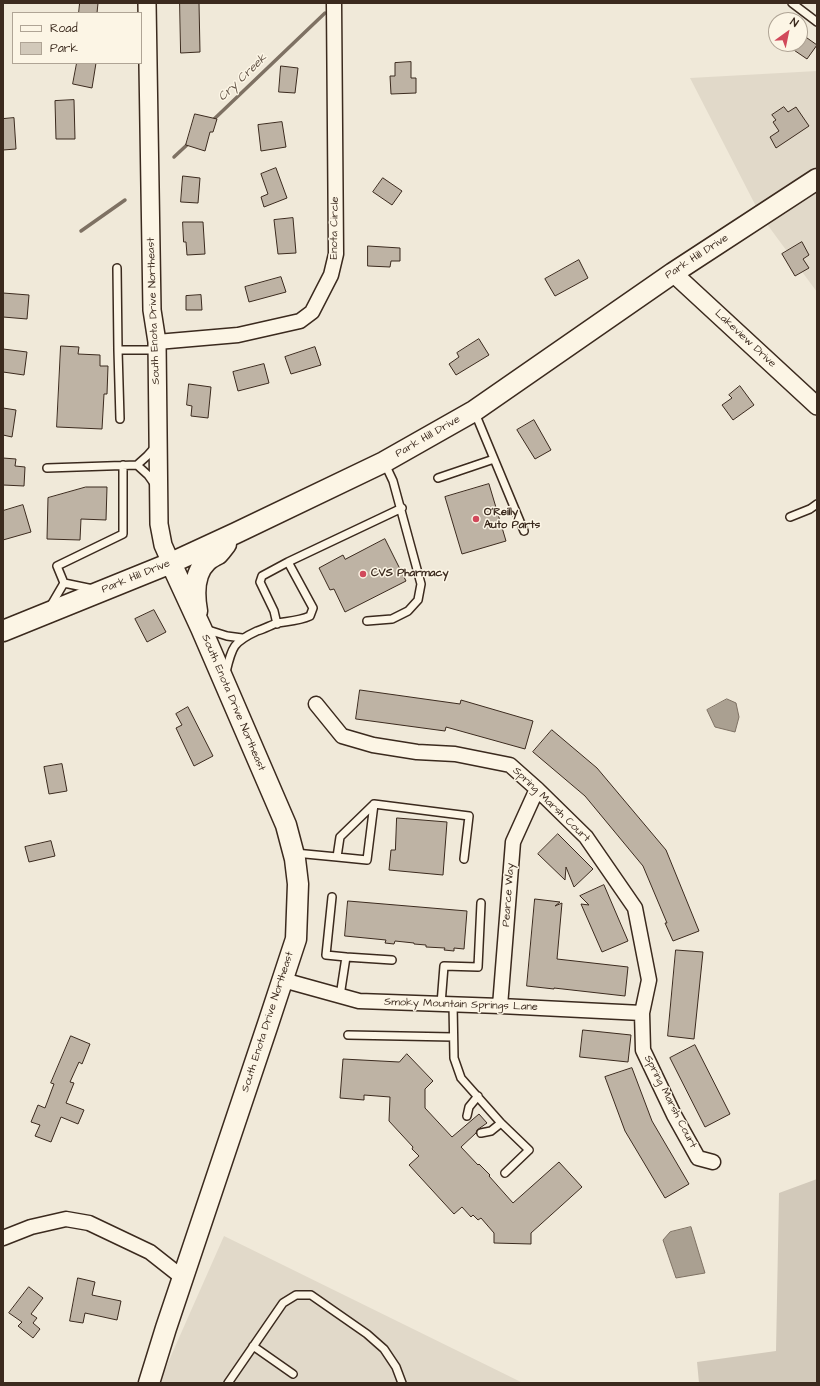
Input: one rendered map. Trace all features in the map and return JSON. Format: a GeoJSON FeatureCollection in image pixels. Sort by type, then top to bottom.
{"type":"FeatureCollection","features":[{"type":"Feature","properties":{"kind":"main road","name":"Park Hill Drive"},"geometry":{"type":"LineString","coordinates":[[3,631],[171,563],[384,462],[474,410],[673,272],[817,179]]}},
{"type":"Feature","properties":{"kind":"main road"},"geometry":{"type":"LineString","coordinates":[[201,628],[195,598],[196,585],[200,571],[207,561],[218,553],[236,533]]}},
{"type":"Feature","properties":{"kind":"main road","name":"South Enota Drive Northeast"},"geometry":{"type":"LineString","coordinates":[[149,1383],[296,939],[298,884],[293,853],[286,825],[224,680],[171,563]]}},
{"type":"Feature","properties":{"kind":"street","name":"South Enota Drive Northeast"},"geometry":{"type":"LineString","coordinates":[[147,3],[152,310],[158,346],[157,444],[159,524],[164,545],[171,563]]}},
{"type":"Feature","properties":{"kind":"street","name":"Enota Circle"},"geometry":{"type":"LineString","coordinates":[[158,346],[238,335],[300,321],[312,312],[332,275],[336,254],[334,3]]}},
{"type":"Feature","properties":{"kind":"street","name":"Lakeview Drive"},"geometry":{"type":"LineString","coordinates":[[673,272],[817,406]]}},
{"type":"Feature","properties":{"kind":"street","name":"Spring Marsh Court"},"geometry":{"type":"LineString","coordinates":[[316,704],[342,736],[372,745],[417,752],[455,754],[510,765],[586,836],[635,908],[649,980],[642,1013],[643,1050],[674,1115],[698,1158],[713,1162]]}},
{"type":"Feature","properties":{"kind":"street","name":"Pearce Way"},"geometry":{"type":"LineString","coordinates":[[500,1006],[513,842],[537,789]]}},
{"type":"Feature","properties":{"kind":"street","name":"Smoky Mountain Springs Lane"},"geometry":{"type":"LineString","coordinates":[[283,980],[359,1001],[642,1013]]}},
{"type":"Feature","properties":{"kind":"street"},"geometry":{"type":"LineString","coordinates":[[3,1238],[31,1227],[66,1219],[88,1223],[150,1252],[183,1278]]}},
{"type":"Feature","properties":{"kind":"lane"},"geometry":{"type":"LineString","coordinates":[[792,3],[817,22]]}},
{"type":"Feature","properties":{"kind":"lane"},"geometry":{"type":"LineString","coordinates":[[117,268],[120,419]]}},
{"type":"Feature","properties":{"kind":"lane"},"geometry":{"type":"LineString","coordinates":[[118,350],[158,346]]}},
{"type":"Feature","properties":{"kind":"lane"},"geometry":{"type":"LineString","coordinates":[[474,410],[524,531]]}},
{"type":"Feature","properties":{"kind":"lane"},"geometry":{"type":"LineString","coordinates":[[47,468],[136,465],[147,456],[157,444]]}},
{"type":"Feature","properties":{"kind":"lane"},"geometry":{"type":"LineString","coordinates":[[438,478],[494,459]]}},
{"type":"Feature","properties":{"kind":"lane"},"geometry":{"type":"LineString","coordinates":[[367,621],[392,619],[408,611],[418,600],[421,584],[402,508],[393,481],[384,462]]}},
{"type":"Feature","properties":{"kind":"lane"},"geometry":{"type":"LineString","coordinates":[[64,583],[57,566],[123,534],[123,465]]}},
{"type":"Feature","properties":{"kind":"lane"},"geometry":{"type":"LineString","coordinates":[[136,465],[148,475],[158,490]]}},
{"type":"Feature","properties":{"kind":"lane"},"geometry":{"type":"LineString","coordinates":[[790,517],[810,509],[817,504]]}},
{"type":"Feature","properties":{"kind":"lane"},"geometry":{"type":"LineString","coordinates":[[277,624],[274,611],[260,582],[262,576],[288,562],[402,508]]}},
{"type":"Feature","properties":{"kind":"lane"},"geometry":{"type":"LineString","coordinates":[[224,680],[230,656],[236,644],[242,638],[277,624],[301,620],[310,616],[313,608],[288,562]]}},
{"type":"Feature","properties":{"kind":"lane"},"geometry":{"type":"LineString","coordinates":[[64,583],[101,591]]}},
{"type":"Feature","properties":{"kind":"lane"},"geometry":{"type":"LineString","coordinates":[[45,614],[64,583]]}},
{"type":"Feature","properties":{"kind":"lane"},"geometry":{"type":"LineString","coordinates":[[201,628],[227,636],[242,638]]}},
{"type":"Feature","properties":{"kind":"lane"},"geometry":{"type":"LineString","coordinates":[[293,853],[367,860],[374,804]]}},
{"type":"Feature","properties":{"kind":"lane"},"geometry":{"type":"LineString","coordinates":[[337,857],[340,837],[374,804]]}},
{"type":"Feature","properties":{"kind":"lane"},"geometry":{"type":"LineString","coordinates":[[374,804],[469,816],[464,859]]}},
{"type":"Feature","properties":{"kind":"lane"},"geometry":{"type":"LineString","coordinates":[[332,897],[326,955],[392,960]]}},
{"type":"Feature","properties":{"kind":"lane"},"geometry":{"type":"LineString","coordinates":[[481,903],[478,967],[444,966],[447,1004],[454,1037],[454,1058],[461,1078],[529,1150],[505,1173]]}},
{"type":"Feature","properties":{"kind":"lane"},"geometry":{"type":"LineString","coordinates":[[340,996],[346,957]]}},
{"type":"Feature","properties":{"kind":"lane"},"geometry":{"type":"LineString","coordinates":[[348,1035],[454,1037]]}},
{"type":"Feature","properties":{"kind":"lane"},"geometry":{"type":"LineString","coordinates":[[467,1116],[469,1107],[478,1096]]}},
{"type":"Feature","properties":{"kind":"lane"},"geometry":{"type":"LineString","coordinates":[[481,1132],[491,1131],[502,1123]]}},
{"type":"Feature","properties":{"kind":"lane"},"geometry":{"type":"LineString","coordinates":[[228,1383],[283,1303],[296,1295],[311,1296],[367,1334],[384,1349],[396,1367],[402,1383]]}},
{"type":"Feature","properties":{"kind":"lane"},"geometry":{"type":"LineString","coordinates":[[253,1346],[293,1374]]}},
{"type":"Feature","properties":{"kind":"shaded area"},"geometry":{"type":"Polygon","coordinates":[[[817,71],[817,292],[761,216],[690,78],[817,71]]]}},
{"type":"Feature","properties":{"kind":"shaded area"},"geometry":{"type":"Polygon","coordinates":[[[727,699],[736,703],[739,717],[735,732],[715,727],[707,710],[727,699]]]}},
{"type":"Feature","properties":{"kind":"shaded area"},"geometry":{"type":"Polygon","coordinates":[[[691,1227],[705,1273],[676,1278],[663,1240],[670,1232],[691,1227]]]}},
{"type":"Feature","properties":{"kind":"shaded area"},"geometry":{"type":"Polygon","coordinates":[[[224,1236],[523,1383],[159,1383],[224,1236]]]}},
{"type":"Feature","properties":{"kind":"green space"},"geometry":{"type":"Polygon","coordinates":[[[817,1179],[817,1383],[699,1383],[697,1362],[776,1351],[779,1193],[817,1179]]]}},
{"type":"Feature","properties":{"kind":"building"},"geometry":{"type":"Polygon","coordinates":[[[80,3],[98,3],[97,12],[79,12],[80,3]]]}},
{"type":"Feature","properties":{"kind":"building"},"geometry":{"type":"Polygon","coordinates":[[[180,3],[199,3],[200,52],[181,53],[180,3]]]}},
{"type":"Feature","properties":{"kind":"building"},"geometry":{"type":"Polygon","coordinates":[[[808,39],[817,45],[807,59],[797,52],[808,52],[808,39]]]}},
{"type":"Feature","properties":{"kind":"building"},"geometry":{"type":"Polygon","coordinates":[[[411,62],[411,78],[416,78],[416,93],[391,94],[390,76],[395,76],[395,63],[411,62]]]}},
{"type":"Feature","properties":{"kind":"building"},"geometry":{"type":"Polygon","coordinates":[[[77,64],[96,64],[92,88],[73,84],[77,64]]]}},
{"type":"Feature","properties":{"kind":"building"},"geometry":{"type":"Polygon","coordinates":[[[281,66],[298,68],[295,93],[279,92],[281,66]]]}},
{"type":"Feature","properties":{"kind":"building"},"geometry":{"type":"Polygon","coordinates":[[[74,100],[75,139],[56,139],[55,101],[74,100]]]}},
{"type":"Feature","properties":{"kind":"building"},"geometry":{"type":"Polygon","coordinates":[[[784,107],[788,112],[796,107],[809,126],[776,148],[770,137],[779,131],[773,122],[776,120],[772,115],[784,107]]]}},
{"type":"Feature","properties":{"kind":"building"},"geometry":{"type":"Polygon","coordinates":[[[195,114],[217,119],[213,132],[210,132],[205,151],[186,145],[195,114]]]}},
{"type":"Feature","properties":{"kind":"building"},"geometry":{"type":"Polygon","coordinates":[[[14,118],[16,149],[3,150],[3,119],[14,118]]]}},
{"type":"Feature","properties":{"kind":"building"},"geometry":{"type":"Polygon","coordinates":[[[282,122],[286,147],[261,151],[258,125],[282,122]]]}},
{"type":"Feature","properties":{"kind":"building"},"geometry":{"type":"Polygon","coordinates":[[[276,168],[287,198],[264,207],[261,197],[268,194],[261,174],[276,168]]]}},
{"type":"Feature","properties":{"kind":"building"},"geometry":{"type":"Polygon","coordinates":[[[183,176],[200,178],[198,203],[181,202],[183,176]]]}},
{"type":"Feature","properties":{"kind":"building"},"geometry":{"type":"Polygon","coordinates":[[[383,178],[402,191],[392,205],[373,192],[383,178]]]}},
{"type":"Feature","properties":{"kind":"building"},"geometry":{"type":"Polygon","coordinates":[[[293,218],[296,253],[278,254],[274,220],[293,218]]]}},
{"type":"Feature","properties":{"kind":"building"},"geometry":{"type":"Polygon","coordinates":[[[183,222],[203,222],[205,254],[187,255],[186,242],[184,242],[183,222]]]}},
{"type":"Feature","properties":{"kind":"building"},"geometry":{"type":"Polygon","coordinates":[[[802,242],[809,255],[803,259],[809,268],[795,276],[782,254],[802,242]]]}},
{"type":"Feature","properties":{"kind":"building"},"geometry":{"type":"Polygon","coordinates":[[[368,246],[400,248],[400,261],[391,261],[390,267],[368,266],[368,246]]]}},
{"type":"Feature","properties":{"kind":"building"},"geometry":{"type":"Polygon","coordinates":[[[579,260],[588,278],[555,296],[545,279],[579,260]]]}},
{"type":"Feature","properties":{"kind":"building"},"geometry":{"type":"Polygon","coordinates":[[[281,277],[286,292],[249,302],[245,287],[281,277]]]}},
{"type":"Feature","properties":{"kind":"building"},"geometry":{"type":"Polygon","coordinates":[[[3,293],[29,295],[27,319],[3,317],[3,293]]]}},
{"type":"Feature","properties":{"kind":"building"},"geometry":{"type":"Polygon","coordinates":[[[201,295],[202,310],[186,310],[186,296],[201,295]]]}},
{"type":"Feature","properties":{"kind":"building"},"geometry":{"type":"Polygon","coordinates":[[[479,339],[489,355],[456,375],[449,364],[459,357],[457,353],[479,339]]]}},
{"type":"Feature","properties":{"kind":"building"},"geometry":{"type":"Polygon","coordinates":[[[61,346],[79,347],[78,354],[100,355],[100,366],[108,366],[107,394],[104,394],[102,429],[57,427],[61,346]]]}},
{"type":"Feature","properties":{"kind":"building"},"geometry":{"type":"Polygon","coordinates":[[[315,347],[321,365],[291,374],[285,357],[315,347]]]}},
{"type":"Feature","properties":{"kind":"building"},"geometry":{"type":"Polygon","coordinates":[[[3,349],[27,352],[24,375],[3,372],[3,349]]]}},
{"type":"Feature","properties":{"kind":"building"},"geometry":{"type":"Polygon","coordinates":[[[264,364],[269,383],[238,391],[233,372],[264,364]]]}},
{"type":"Feature","properties":{"kind":"building"},"geometry":{"type":"Polygon","coordinates":[[[189,384],[211,387],[208,418],[191,416],[192,406],[187,405],[189,384]]]}},
{"type":"Feature","properties":{"kind":"building"},"geometry":{"type":"Polygon","coordinates":[[[740,386],[754,405],[733,420],[722,405],[732,398],[729,395],[740,386]]]}},
{"type":"Feature","properties":{"kind":"building"},"geometry":{"type":"Polygon","coordinates":[[[3,408],[16,410],[12,437],[3,435],[3,408]]]}},
{"type":"Feature","properties":{"kind":"building"},"geometry":{"type":"Polygon","coordinates":[[[534,420],[551,450],[535,459],[517,430],[534,420]]]}},
{"type":"Feature","properties":{"kind":"building"},"geometry":{"type":"Polygon","coordinates":[[[3,458],[16,459],[15,466],[25,467],[24,486],[3,485],[3,458]]]}},
{"type":"Feature","properties":{"kind":"building","name":"O'Reilly Auto Parts"},"geometry":{"type":"Polygon","coordinates":[[[489,484],[506,541],[462,554],[445,497],[489,484]]]}},
{"type":"Feature","properties":{"kind":"building"},"geometry":{"type":"Polygon","coordinates":[[[86,487],[107,487],[106,520],[81,519],[80,540],[47,539],[48,498],[86,487]]]}},
{"type":"Feature","properties":{"kind":"building"},"geometry":{"type":"Polygon","coordinates":[[[23,505],[31,532],[3,540],[3,511],[23,505]]]}},
{"type":"Feature","properties":{"kind":"building","name":"CVS Pharmacy"},"geometry":{"type":"Polygon","coordinates":[[[385,539],[406,581],[345,612],[334,589],[330,590],[319,568],[343,555],[345,559],[385,539]]]}},
{"type":"Feature","properties":{"kind":"building"},"geometry":{"type":"Polygon","coordinates":[[[154,610],[166,632],[147,642],[135,619],[154,610]]]}},
{"type":"Feature","properties":{"kind":"building"},"geometry":{"type":"Polygon","coordinates":[[[360,690],[460,704],[461,700],[533,721],[525,749],[446,727],[445,731],[356,719],[360,690]]]}},
{"type":"Feature","properties":{"kind":"building"},"geometry":{"type":"Polygon","coordinates":[[[188,707],[213,756],[194,766],[176,728],[182,725],[176,714],[188,707]]]}},
{"type":"Feature","properties":{"kind":"building"},"geometry":{"type":"Polygon","coordinates":[[[552,730],[597,768],[666,850],[699,931],[673,941],[643,866],[585,796],[533,752],[552,730]]]}},
{"type":"Feature","properties":{"kind":"building"},"geometry":{"type":"Polygon","coordinates":[[[62,764],[67,791],[49,794],[44,767],[62,764]]]}},
{"type":"Feature","properties":{"kind":"building"},"geometry":{"type":"Polygon","coordinates":[[[397,818],[447,822],[443,875],[389,870],[391,850],[395,850],[397,818]]]}},
{"type":"Feature","properties":{"kind":"building"},"geometry":{"type":"Polygon","coordinates":[[[558,834],[593,869],[574,887],[566,867],[565,880],[538,854],[558,834]]]}},
{"type":"Feature","properties":{"kind":"building"},"geometry":{"type":"Polygon","coordinates":[[[51,841],[55,856],[29,862],[25,847],[51,841]]]}},
{"type":"Feature","properties":{"kind":"building"},"geometry":{"type":"Polygon","coordinates":[[[604,885],[628,941],[602,952],[581,904],[589,905],[580,896],[604,885]]]}},
{"type":"Feature","properties":{"kind":"building"},"geometry":{"type":"Polygon","coordinates":[[[535,899],[560,902],[555,906],[562,903],[557,959],[628,967],[625,996],[527,986],[535,899]]]}},
{"type":"Feature","properties":{"kind":"building"},"geometry":{"type":"Polygon","coordinates":[[[348,901],[467,911],[464,949],[454,948],[454,951],[444,950],[445,948],[426,947],[426,945],[414,943],[395,941],[394,944],[385,943],[386,940],[345,936],[348,901]]]}},
{"type":"Feature","properties":{"kind":"building"},"geometry":{"type":"Polygon","coordinates":[[[676,950],[703,952],[694,1039],[668,1036],[676,950]]]}},
{"type":"Feature","properties":{"kind":"building"},"geometry":{"type":"Polygon","coordinates":[[[583,1030],[631,1035],[628,1062],[580,1057],[583,1030]]]}},
{"type":"Feature","properties":{"kind":"building"},"geometry":{"type":"Polygon","coordinates":[[[71,1036],[90,1044],[82,1064],[79,1062],[70,1082],[74,1083],[66,1103],[84,1110],[78,1124],[61,1117],[51,1142],[35,1136],[40,1125],[31,1122],[38,1105],[45,1108],[54,1084],[51,1083],[71,1036]]]}},
{"type":"Feature","properties":{"kind":"building"},"geometry":{"type":"Polygon","coordinates":[[[695,1045],[730,1114],[705,1127],[670,1058],[695,1045]]]}},
{"type":"Feature","properties":{"kind":"building"},"geometry":{"type":"Polygon","coordinates":[[[407,1054],[433,1081],[425,1089],[425,1108],[452,1137],[479,1114],[487,1123],[477,1130],[476,1133],[461,1147],[490,1175],[489,1176],[513,1203],[559,1162],[582,1187],[531,1233],[531,1244],[494,1243],[494,1233],[481,1218],[478,1220],[473,1215],[471,1217],[462,1207],[454,1214],[409,1165],[419,1156],[412,1149],[413,1147],[389,1121],[390,1097],[364,1095],[364,1100],[340,1098],[343,1059],[399,1062],[407,1054]]]}},
{"type":"Feature","properties":{"kind":"building"},"geometry":{"type":"Polygon","coordinates":[[[632,1068],[652,1121],[689,1184],[665,1198],[625,1131],[605,1077],[632,1068]]]}},
{"type":"Feature","properties":{"kind":"building"},"geometry":{"type":"Polygon","coordinates":[[[78,1278],[95,1282],[92,1295],[121,1301],[117,1320],[85,1313],[83,1323],[70,1321],[78,1278]]]}},
{"type":"Feature","properties":{"kind":"building"},"geometry":{"type":"Polygon","coordinates":[[[29,1287],[43,1298],[31,1314],[37,1318],[33,1323],[40,1329],[33,1338],[18,1326],[22,1322],[9,1313],[29,1287]]]}},
{"type":"Feature","properties":{"kind":"waterway","name":"Cry Creek"},"geometry":{"type":"LineString","coordinates":[[211,122],[325,13]]}},
{"type":"Feature","properties":{"kind":"waterway","name":"Cry Creek"},"geometry":{"type":"LineString","coordinates":[[174,157],[189,143]]}},
{"type":"Feature","properties":{"kind":"waterway","name":"Cry Creek"},"geometry":{"type":"LineString","coordinates":[[81,231],[125,200]]}},
{"type":"Feature","properties":{"kind":"place","name":"O'Reilly Auto Parts"},"geometry":{"type":"Point","coordinates":[476,519]}},
{"type":"Feature","properties":{"kind":"place","name":"CVS Pharmacy"},"geometry":{"type":"Point","coordinates":[363,574]}}]}
